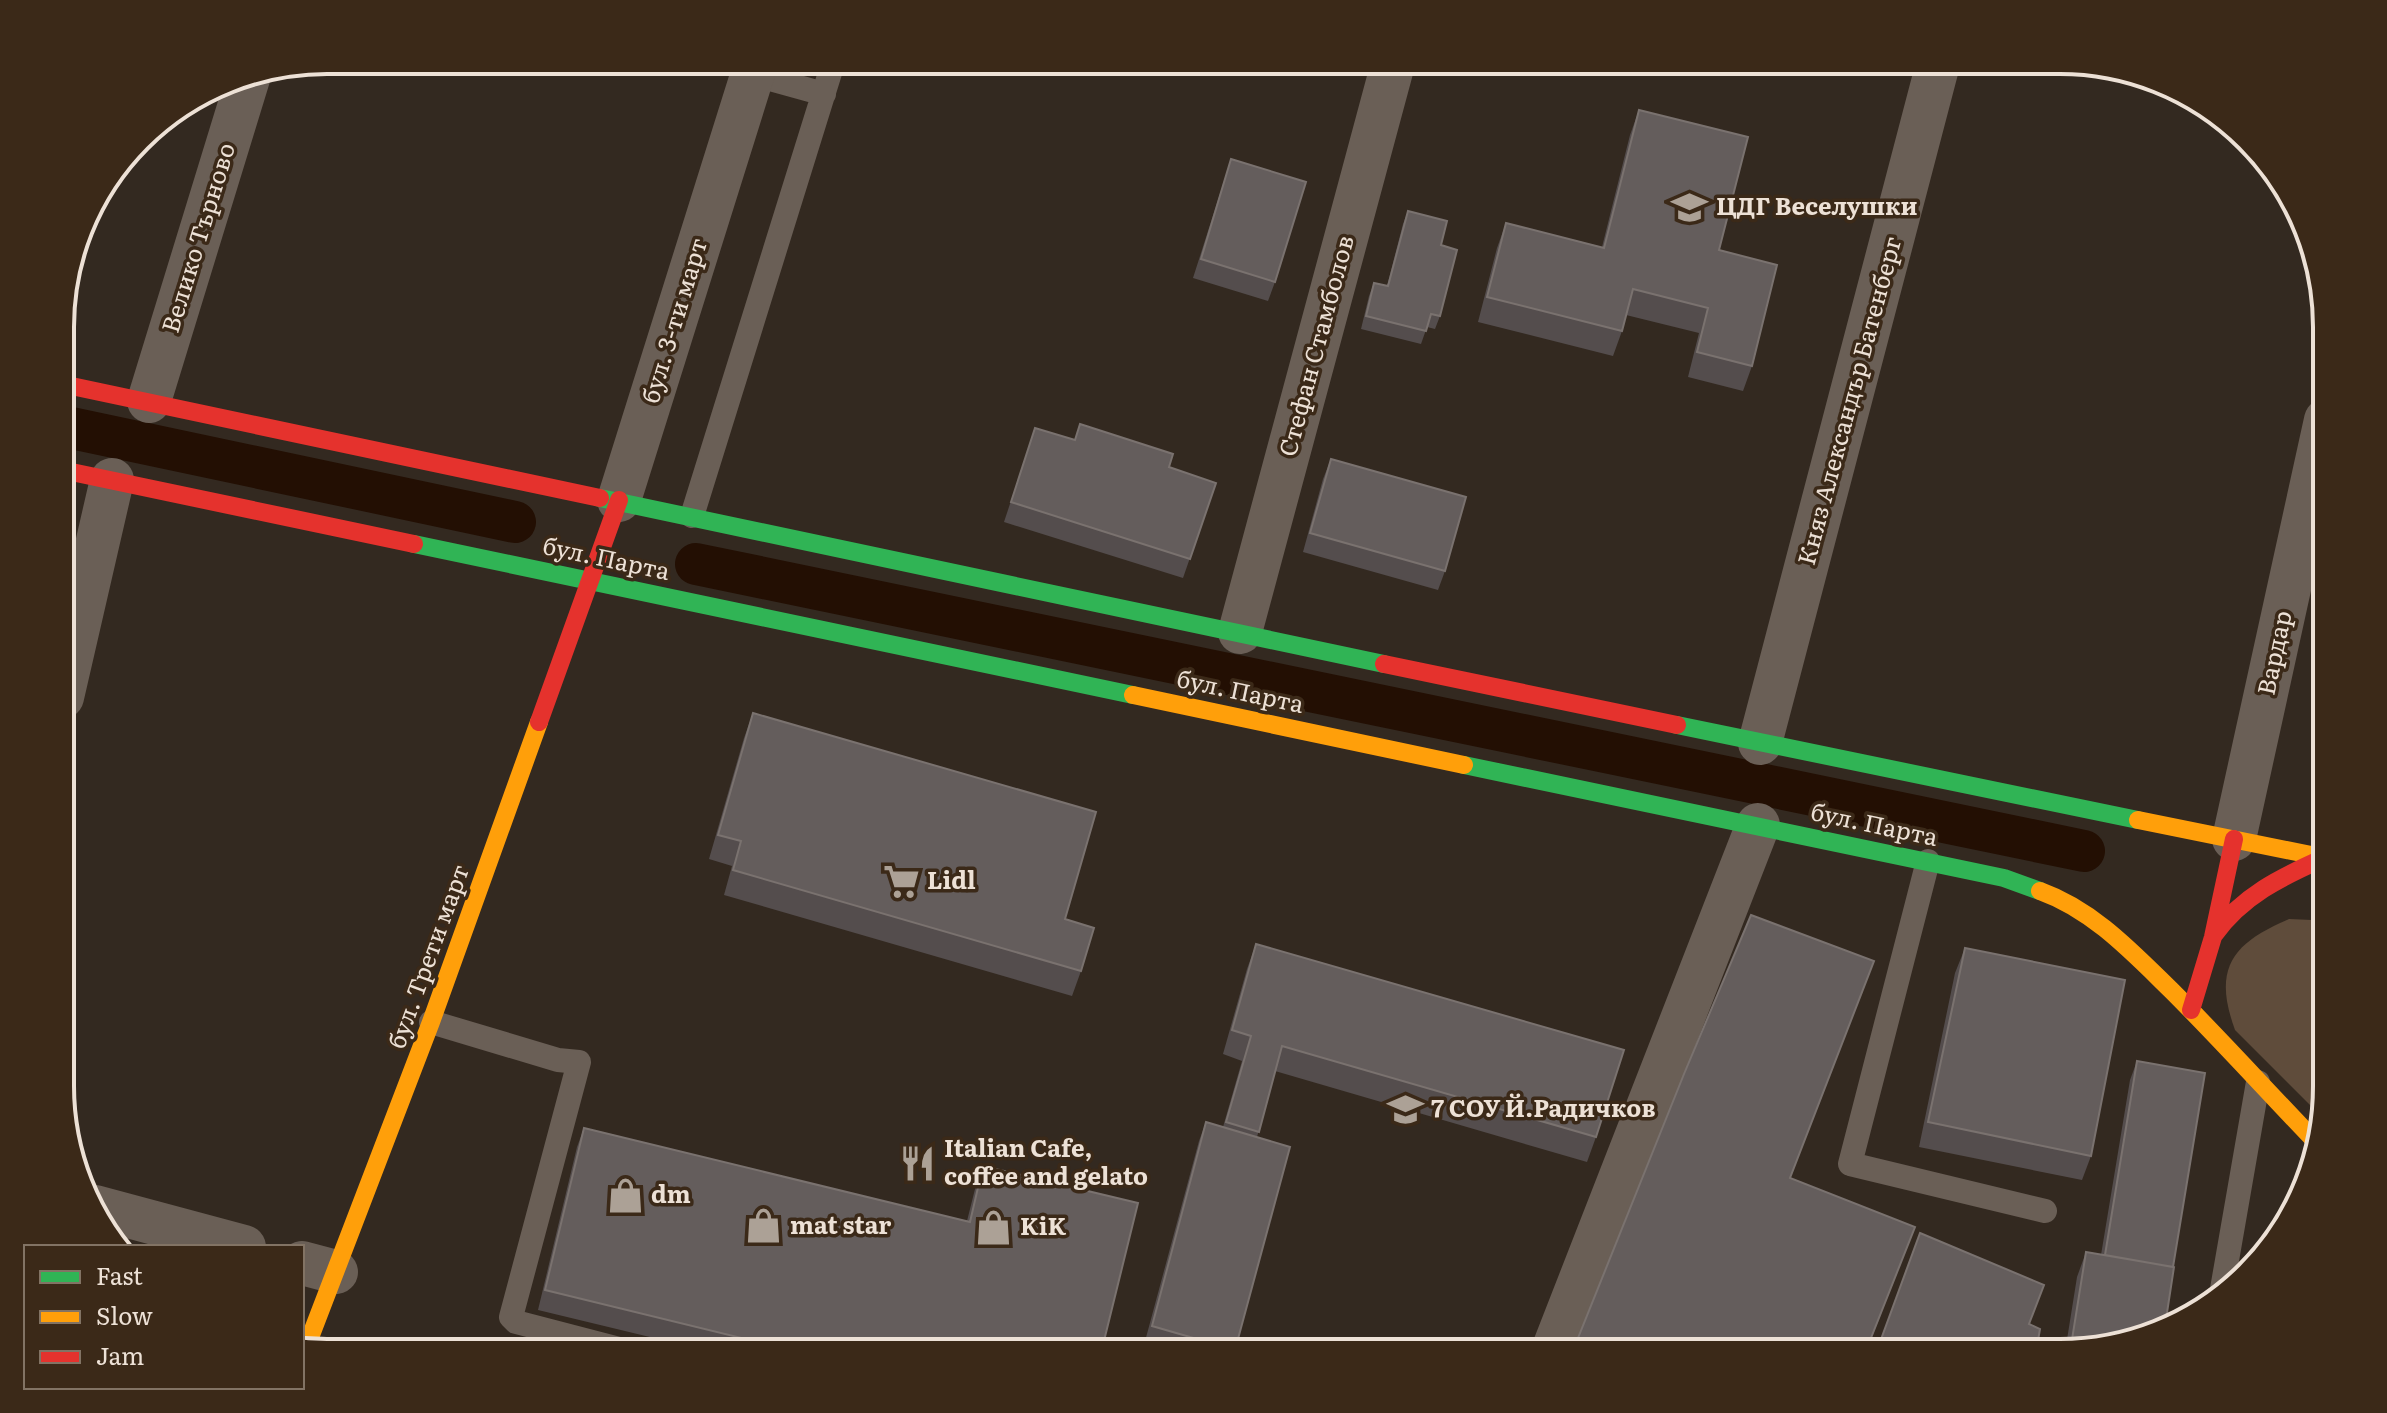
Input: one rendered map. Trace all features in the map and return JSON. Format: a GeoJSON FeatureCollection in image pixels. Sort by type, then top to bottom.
{"type":"FeatureCollection","features":[{"type":"Feature","properties":{"kind":"main road"},"geometry":{"type":"LineString","coordinates":[[74,386],[1760,743],[2312,856]]}},
{"type":"Feature","properties":{"kind":"main road","name":"бул. Парта"},"geometry":{"type":"LineString","coordinates":[[74,472],[2004,878],[2049,894],[2092,918],[2124,944],[2308,1134]]}},
{"type":"Feature","properties":{"kind":"main road","name":"бул. 3-ти март"},"geometry":{"type":"LineString","coordinates":[[591,580],[619,500]]}},
{"type":"Feature","properties":{"kind":"main road","name":"бул. Трети март"},"geometry":{"type":"LineString","coordinates":[[308,1338],[319,1267],[431,1022],[591,580]]}},
{"type":"Feature","properties":{"kind":"main road"},"geometry":{"type":"LineString","coordinates":[[2191,1010],[2213,937],[2234,839]]}},
{"type":"Feature","properties":{"kind":"main road"},"geometry":{"type":"LineString","coordinates":[[2213,937],[2222,921],[2247,898],[2287,874],[2312,864]]}},
{"type":"Feature","properties":{"kind":"street","name":"Стефан Стамболов"},"geometry":{"type":"LineString","coordinates":[[1240,632],[1390,74]]}},
{"type":"Feature","properties":{"kind":"street","name":"Княз Александър Батенберг"},"geometry":{"type":"LineString","coordinates":[[1760,743],[1935,74]]}},
{"type":"Feature","properties":{"kind":"street","name":"бул. 3-ти март"},"geometry":{"type":"LineString","coordinates":[[619,500],[752,75]]}},
{"type":"Feature","properties":{"kind":"street","name":"Велико Търново"},"geometry":{"type":"LineString","coordinates":[[149,401],[245,87]]}},
{"type":"Feature","properties":{"kind":"street"},"geometry":{"type":"LineString","coordinates":[[74,645],[112,480]]}},
{"type":"Feature","properties":{"kind":"street","name":"Вардар"},"geometry":{"type":"LineString","coordinates":[[2234,839],[2312,484]]}},
{"type":"Feature","properties":{"kind":"street"},"geometry":{"type":"LineString","coordinates":[[1558,1338],[1758,825]]}},
{"type":"Feature","properties":{"kind":"street"},"geometry":{"type":"LineString","coordinates":[[107,1210],[237,1245]]}},
{"type":"Feature","properties":{"kind":"lane"},"geometry":{"type":"LineString","coordinates":[[774,75],[824,94]]}},
{"type":"Feature","properties":{"kind":"lane"},"geometry":{"type":"LineString","coordinates":[[692,516],[830,75]]}},
{"type":"Feature","properties":{"kind":"lane"},"geometry":{"type":"LineString","coordinates":[[1928,861],[1850,1164],[2045,1211]]}},
{"type":"Feature","properties":{"kind":"lane"},"geometry":{"type":"LineString","coordinates":[[431,1022],[558,1060],[579,1062],[511,1317],[516,1322],[581,1339]]}},
{"type":"Feature","properties":{"kind":"lane"},"geometry":{"type":"LineString","coordinates":[[2224,1278],[2258,1082]]}},
{"type":"Feature","properties":{"kind":"shaded area"},"geometry":{"type":"Polygon","coordinates":[[[2289,919],[2312,920],[2312,1107],[2235,1030],[2228,1008],[2227,974],[2232,960],[2241,948],[2289,919]]]}},
{"type":"Feature","properties":{"kind":"building"},"geometry":{"type":"Polygon","coordinates":[[[1639,110],[1748,137],[1719,250],[1777,265],[1752,366],[1697,352],[1708,308],[1633,289],[1622,331],[1487,297],[1506,223],[1604,248],[1639,110]]]}},
{"type":"Feature","properties":{"kind":"building"},"geometry":{"type":"Polygon","coordinates":[[[1231,159],[1306,182],[1275,282],[1201,259],[1231,159]]]}},
{"type":"Feature","properties":{"kind":"building"},"geometry":{"type":"Polygon","coordinates":[[[1408,211],[1447,221],[1441,245],[1457,250],[1440,316],[1431,314],[1426,331],[1366,316],[1374,283],[1388,286],[1408,211]]]}},
{"type":"Feature","properties":{"kind":"building"},"geometry":{"type":"Polygon","coordinates":[[[1080,424],[1173,454],[1169,467],[1216,483],[1190,559],[1011,502],[1035,428],[1075,440],[1080,424]]]}},
{"type":"Feature","properties":{"kind":"building"},"geometry":{"type":"Polygon","coordinates":[[[1331,459],[1466,497],[1445,571],[1310,533],[1331,459]]]}},
{"type":"Feature","properties":{"kind":"building","name":"Lidl"},"geometry":{"type":"Polygon","coordinates":[[[753,713],[1096,812],[1065,919],[1094,928],[1081,971],[733,870],[741,841],[718,835],[753,713]]]}},
{"type":"Feature","properties":{"kind":"building"},"geometry":{"type":"Polygon","coordinates":[[[1751,915],[1874,961],[1790,1178],[1915,1227],[1871,1338],[1578,1338],[1751,915]]]}},
{"type":"Feature","properties":{"kind":"building"},"geometry":{"type":"Polygon","coordinates":[[[1256,944],[1624,1050],[1596,1137],[1282,1046],[1259,1132],[1226,1122],[1251,1036],[1232,1030],[1256,944]]]}},
{"type":"Feature","properties":{"kind":"building"},"geometry":{"type":"Polygon","coordinates":[[[1965,948],[2125,980],[2091,1156],[1928,1122],[1965,948]]]}},
{"type":"Feature","properties":{"kind":"building"},"geometry":{"type":"Polygon","coordinates":[[[2137,1061],[2205,1073],[2173,1267],[2105,1255],[2137,1061]]]}},
{"type":"Feature","properties":{"kind":"building"},"geometry":{"type":"Polygon","coordinates":[[[1206,1122],[1290,1147],[1238,1338],[1195,1339],[1152,1326],[1206,1122]]]}},
{"type":"Feature","properties":{"kind":"building"},"geometry":{"type":"Polygon","coordinates":[[[584,1128],[970,1222],[983,1166],[1138,1203],[1105,1339],[745,1339],[545,1290],[584,1128]]]}},
{"type":"Feature","properties":{"kind":"building"},"geometry":{"type":"Polygon","coordinates":[[[1920,1233],[2044,1285],[2029,1324],[2040,1329],[2038,1338],[1881,1338],[1920,1233]]]}},
{"type":"Feature","properties":{"kind":"building"},"geometry":{"type":"Polygon","coordinates":[[[2086,1252],[2174,1267],[2167,1315],[2141,1326],[2109,1334],[2072,1338],[2086,1252]]]}},
{"type":"Feature","properties":{"kind":"waterway"},"geometry":{"type":"LineString","coordinates":[[74,429],[515,522]]}},
{"type":"Feature","properties":{"kind":"waterway"},"geometry":{"type":"LineString","coordinates":[[696,564],[2084,851]]}},
{"type":"Feature","properties":{"kind":"traffic: fast"},"geometry":{"type":"LineString","coordinates":[[600,498],[1384,664]]}},
{"type":"Feature","properties":{"kind":"traffic: fast"},"geometry":{"type":"LineString","coordinates":[[414,544],[1133,695]]}},
{"type":"Feature","properties":{"kind":"traffic: fast"},"geometry":{"type":"LineString","coordinates":[[1677,725],[2138,820]]}},
{"type":"Feature","properties":{"kind":"traffic: fast"},"geometry":{"type":"LineString","coordinates":[[1464,765],[2004,878],[2040,891]]}},
{"type":"Feature","properties":{"kind":"traffic: slow"},"geometry":{"type":"LineString","coordinates":[[1133,695],[1464,765]]}},
{"type":"Feature","properties":{"kind":"traffic: slow"},"geometry":{"type":"LineString","coordinates":[[310,1338],[431,1022],[539,722]]}},
{"type":"Feature","properties":{"kind":"traffic: slow"},"geometry":{"type":"LineString","coordinates":[[2138,820],[2312,855]]}},
{"type":"Feature","properties":{"kind":"traffic: slow"},"geometry":{"type":"LineString","coordinates":[[2040,891],[2077,909],[2126,947],[2308,1134]]}},
{"type":"Feature","properties":{"kind":"traffic: jam"},"geometry":{"type":"LineString","coordinates":[[74,387],[600,498]]}},
{"type":"Feature","properties":{"kind":"traffic: jam"},"geometry":{"type":"LineString","coordinates":[[74,473],[414,544]]}},
{"type":"Feature","properties":{"kind":"traffic: jam"},"geometry":{"type":"LineString","coordinates":[[539,722],[619,500]]}},
{"type":"Feature","properties":{"kind":"traffic: jam"},"geometry":{"type":"LineString","coordinates":[[1384,664],[1677,725]]}},
{"type":"Feature","properties":{"kind":"traffic: jam"},"geometry":{"type":"LineString","coordinates":[[2191,1010],[2213,937],[2234,839]]}},
{"type":"Feature","properties":{"kind":"traffic: jam"},"geometry":{"type":"LineString","coordinates":[[2214,935],[2250,899],[2278,880],[2312,864]]}},
{"type":"Feature","properties":{"kind":"place","name":"ЦДГ Веселушки"},"geometry":{"type":"Point","coordinates":[1690,207]}},
{"type":"Feature","properties":{"kind":"place","name":"Lidl"},"geometry":{"type":"Point","coordinates":[901,881]}},
{"type":"Feature","properties":{"kind":"place","name":"7 СОУ Й.Радичков"},"geometry":{"type":"Point","coordinates":[1405,1109]}},
{"type":"Feature","properties":{"kind":"place","name":"Italian Cafe, coffee and gelato"},"geometry":{"type":"Point","coordinates":[918,1163]}},
{"type":"Feature","properties":{"kind":"place","name":"dm"},"geometry":{"type":"Point","coordinates":[625,1195]}},
{"type":"Feature","properties":{"kind":"place","name":"mat star"},"geometry":{"type":"Point","coordinates":[764,1226]}},
{"type":"Feature","properties":{"kind":"place","name":"KiK"},"geometry":{"type":"Point","coordinates":[994,1227]}}]}
